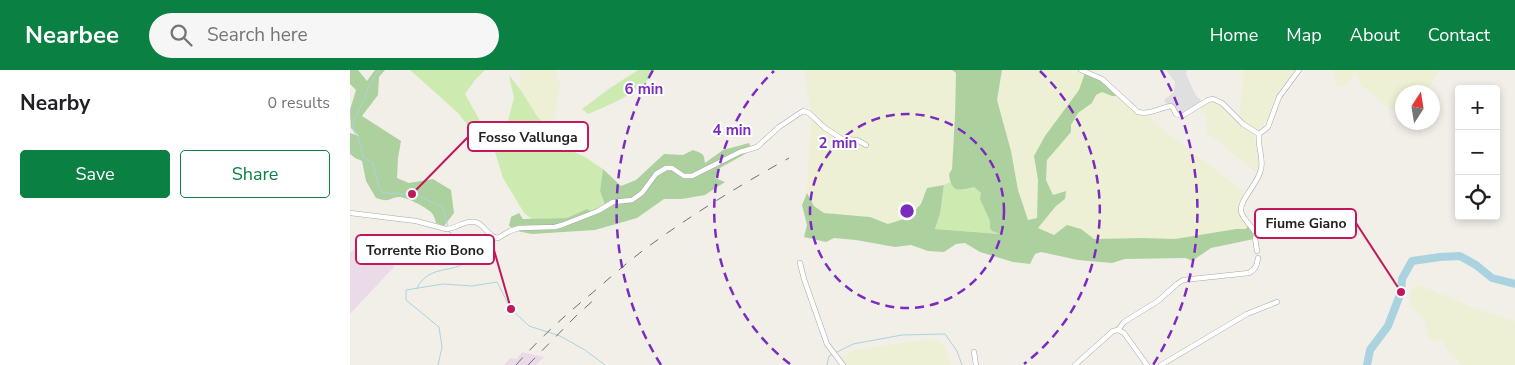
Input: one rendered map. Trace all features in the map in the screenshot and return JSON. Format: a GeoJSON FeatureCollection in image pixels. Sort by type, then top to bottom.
{"type":"FeatureCollection","features":[{"type":"Feature","properties":{"kind":"street"},"geometry":{"type":"LineString","coordinates":[[1081,70],[1102,79],[1138,112],[1144,114],[1170,106],[1176,114],[1182,116],[1208,100],[1213,99],[1222,103],[1243,124],[1259,134]]}},
{"type":"Feature","properties":{"kind":"street"},"geometry":{"type":"LineString","coordinates":[[1259,134],[1268,126],[1279,97],[1299,70]]}},
{"type":"Feature","properties":{"kind":"street"},"geometry":{"type":"LineString","coordinates":[[350,213],[416,222],[448,229],[464,223],[474,222],[496,239],[519,228],[562,226],[598,212],[613,202],[632,200],[642,193],[656,174],[662,170],[669,168],[684,176],[692,176],[740,152],[758,147],[778,127],[803,111],[809,113],[825,128],[842,139],[856,140],[866,145]]}},
{"type":"Feature","properties":{"kind":"street"},"geometry":{"type":"LineString","coordinates":[[1254,231],[1240,211],[1241,205],[1262,169],[1259,134]]}},
{"type":"Feature","properties":{"kind":"street"},"geometry":{"type":"LineString","coordinates":[[1255,238],[1257,251]]}},
{"type":"Feature","properties":{"kind":"street"},"geometry":{"type":"LineString","coordinates":[[1075,365],[1113,331],[1118,330],[1124,322],[1158,301],[1177,284],[1191,279],[1249,273],[1257,266],[1258,258]]}},
{"type":"Feature","properties":{"kind":"street"},"geometry":{"type":"LineString","coordinates":[[800,262],[804,279],[829,348],[843,365]]}},
{"type":"Feature","properties":{"kind":"street"},"geometry":{"type":"LineString","coordinates":[[1161,365],[1247,314],[1277,302]]}},
{"type":"Feature","properties":{"kind":"street"},"geometry":{"type":"LineString","coordinates":[[1118,330],[1124,333],[1147,365]]}},
{"type":"Feature","properties":{"kind":"street"},"geometry":{"type":"LineString","coordinates":[[974,352],[976,365]]}},
{"type":"Feature","properties":{"kind":"shaded area"},"geometry":{"type":"Polygon","coordinates":[[[1166,70],[1187,70],[1186,74],[1195,94],[1201,101],[1184,114],[1178,112],[1174,106],[1167,105],[1164,100],[1174,92],[1175,82],[1166,70]]]}},
{"type":"Feature","properties":{"kind":"shaded area"},"geometry":{"type":"Polygon","coordinates":[[[368,241],[375,248],[380,245],[386,251],[383,255],[394,267],[350,314],[350,253],[356,247],[368,241]]]}},
{"type":"Feature","properties":{"kind":"shaded area"},"geometry":{"type":"Polygon","coordinates":[[[522,352],[544,357],[536,365],[504,365],[510,358],[517,359],[522,352]]]}},
{"type":"Feature","properties":{"kind":"green space"},"geometry":{"type":"Polygon","coordinates":[[[350,70],[358,70],[367,81],[375,70],[385,70],[379,77],[378,95],[362,116],[401,141],[397,178],[409,183],[433,179],[451,190],[454,213],[444,226],[436,223],[431,212],[411,200],[402,197],[387,200],[376,198],[366,181],[362,161],[350,154],[350,133],[359,136],[351,128],[350,110],[356,90],[350,84],[350,70]]]}},
{"type":"Feature","properties":{"kind":"green space"},"geometry":{"type":"Polygon","coordinates":[[[410,70],[485,70],[465,94],[479,119],[479,140],[458,113],[410,70]]]}},
{"type":"Feature","properties":{"kind":"green space"},"geometry":{"type":"Polygon","coordinates":[[[520,70],[556,70],[560,84],[553,134],[537,116],[520,89],[520,70]]]}},
{"type":"Feature","properties":{"kind":"green space"},"geometry":{"type":"Polygon","coordinates":[[[638,70],[655,70],[650,78],[625,97],[588,114],[582,109],[610,88],[638,70]]]}},
{"type":"Feature","properties":{"kind":"green space"},"geometry":{"type":"Polygon","coordinates":[[[805,70],[952,70],[956,73],[950,182],[927,188],[921,204],[907,218],[888,224],[870,217],[825,213],[814,206],[807,193],[811,110],[805,70]]]}},
{"type":"Feature","properties":{"kind":"green space"},"geometry":{"type":"Polygon","coordinates":[[[952,70],[1002,70],[997,100],[1011,151],[1018,190],[1028,220],[1037,218],[1038,180],[1034,156],[1045,136],[1079,90],[1085,73],[1099,79],[1119,96],[1112,96],[1102,92],[1096,95],[1092,103],[1078,113],[1071,125],[1071,132],[1047,160],[1046,180],[1053,195],[1066,191],[1065,199],[1056,206],[1038,228],[1054,235],[1067,225],[1081,229],[1094,239],[1175,239],[1245,229],[1250,225],[1254,239],[1211,248],[1192,261],[1186,258],[1125,259],[1112,263],[1078,260],[1041,252],[1035,254],[1030,264],[1013,262],[980,252],[965,243],[956,244],[944,252],[928,251],[911,245],[895,247],[834,238],[826,242],[804,237],[807,225],[802,205],[807,193],[814,206],[824,213],[870,217],[888,224],[907,218],[921,204],[927,188],[944,185],[940,214],[935,229],[1000,234],[992,231],[990,228],[990,221],[980,199],[981,193],[974,187],[960,190],[954,188],[950,180],[956,73],[952,70]]]}},
{"type":"Feature","properties":{"kind":"green space"},"geometry":{"type":"Polygon","coordinates":[[[1002,70],[1078,70],[1085,73],[1079,90],[1034,156],[1038,180],[1038,218],[1028,220],[1018,190],[1011,151],[997,100],[1002,70]]]}},
{"type":"Feature","properties":{"kind":"green space"},"geometry":{"type":"Polygon","coordinates":[[[1244,70],[1297,70],[1276,96],[1267,122],[1263,128],[1258,130],[1239,117],[1244,70]]]}},
{"type":"Feature","properties":{"kind":"green space"},"geometry":{"type":"Polygon","coordinates":[[[1333,70],[1439,70],[1431,85],[1395,85],[1394,109],[1387,108],[1370,91],[1363,88],[1356,72],[1345,86],[1336,86],[1333,70]]]}},
{"type":"Feature","properties":{"kind":"green space"},"geometry":{"type":"Polygon","coordinates":[[[509,75],[537,116],[568,149],[603,169],[600,191],[606,208],[595,213],[587,209],[568,218],[532,219],[524,213],[503,178],[495,152],[504,135],[514,98],[509,75]]]}},
{"type":"Feature","properties":{"kind":"green space"},"geometry":{"type":"Polygon","coordinates":[[[1102,92],[1112,96],[1119,96],[1141,115],[1147,115],[1246,193],[1239,204],[1238,212],[1250,225],[1245,229],[1175,239],[1093,239],[1081,229],[1054,235],[1038,228],[1056,206],[1065,199],[1066,191],[1053,195],[1050,190],[1046,180],[1047,161],[1078,113],[1092,103],[1096,95],[1102,92]]]}},
{"type":"Feature","properties":{"kind":"green space"},"geometry":{"type":"Polygon","coordinates":[[[1208,101],[1215,101],[1254,135],[1260,165],[1257,173],[1206,132],[1207,115],[1199,110],[1208,101]]]}},
{"type":"Feature","properties":{"kind":"green space"},"geometry":{"type":"Polygon","coordinates":[[[749,143],[751,148],[745,154],[720,168],[715,178],[725,182],[705,195],[682,199],[664,199],[637,218],[595,230],[532,234],[517,231],[509,226],[511,217],[519,213],[523,219],[567,218],[587,209],[595,213],[606,208],[600,191],[603,169],[621,186],[636,180],[664,154],[683,155],[693,150],[702,154],[705,163],[723,150],[749,143]]]}},
{"type":"Feature","properties":{"kind":"green space"},"geometry":{"type":"Polygon","coordinates":[[[950,182],[958,189],[963,190],[974,187],[981,193],[990,221],[990,228],[1002,234],[935,229],[940,214],[944,185],[950,182]]]}},
{"type":"Feature","properties":{"kind":"green space"},"geometry":{"type":"Polygon","coordinates":[[[1417,284],[1474,308],[1515,321],[1515,365],[1461,365],[1450,354],[1442,340],[1432,341],[1429,338],[1422,316],[1411,307],[1409,298],[1411,291],[1417,284]]]}},
{"type":"Feature","properties":{"kind":"green space"},"geometry":{"type":"Polygon","coordinates":[[[929,339],[939,342],[945,348],[951,365],[846,365],[841,358],[854,350],[929,339]]]}},
{"type":"Feature","properties":{"kind":"waterway"},"geometry":{"type":"LineString","coordinates":[[379,70],[370,84],[353,123],[354,132],[359,139],[363,157],[373,163],[382,193],[412,194],[442,206],[448,226]]}},
{"type":"Feature","properties":{"kind":"waterway"},"geometry":{"type":"LineString","coordinates":[[417,288],[432,273],[458,266],[465,262],[471,254],[474,241],[467,236],[456,237],[449,230]]}},
{"type":"Feature","properties":{"kind":"waterway"},"geometry":{"type":"LineString","coordinates":[[1367,365],[1370,350],[1388,326],[1401,292],[1402,279],[1412,261],[1460,256],[1476,265],[1492,278],[1515,284]]}},
{"type":"Feature","properties":{"kind":"waterway"},"geometry":{"type":"LineString","coordinates":[[438,365],[442,347],[439,327],[406,300],[406,290],[443,284],[472,286],[497,282],[511,309],[529,326],[560,336],[585,350],[605,365]]}},
{"type":"Feature","properties":{"kind":"waterway"},"geometry":{"type":"LineString","coordinates":[[827,365],[829,356],[853,344],[902,335],[945,334],[957,351],[962,365]]}},
{"type":"Feature","properties":{"kind":"railway"},"geometry":{"type":"LineString","coordinates":[[516,365],[561,319],[647,247],[738,187],[789,158]]}},
{"type":"Feature","properties":{"kind":"railway"},"geometry":{"type":"LineString","coordinates":[[528,365],[597,297]]}},
{"type":"Feature","properties":{"kind":"place","name":"Fosso Vallunga"},"geometry":{"type":"Point","coordinates":[412,194]}},
{"type":"Feature","properties":{"kind":"place","name":"Fiume Giano"},"geometry":{"type":"Point","coordinates":[1401,292]}},
{"type":"Feature","properties":{"kind":"place","name":"Torrente Rio Bono"},"geometry":{"type":"Point","coordinates":[511,309]}}]}
